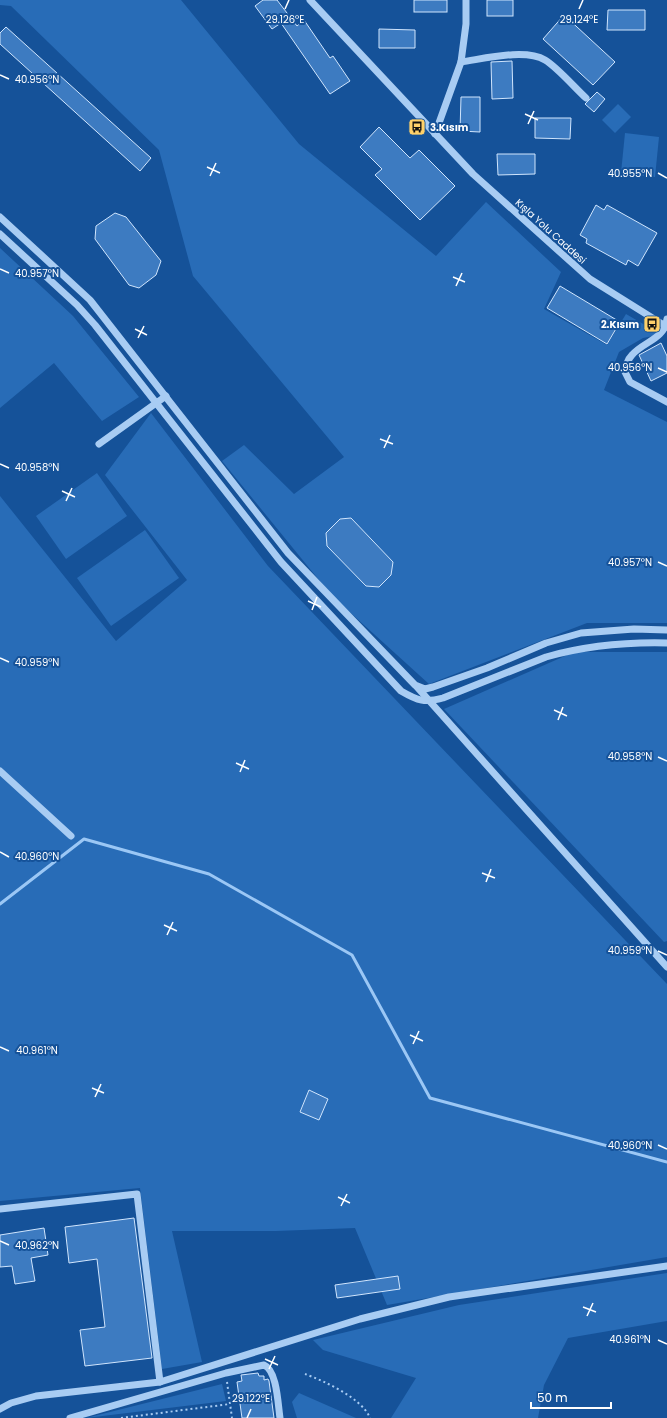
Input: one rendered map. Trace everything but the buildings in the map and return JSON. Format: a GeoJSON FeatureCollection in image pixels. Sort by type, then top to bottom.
{"type":"FeatureCollection","features":[{"type":"Feature","properties":{"kind":"street","name":"Kışla Yolu Caddesi"},"geometry":{"type":"LineString","coordinates":[[310,0],[473,174],[590,280],[667,324]]}},
{"type":"Feature","properties":{"kind":"street"},"geometry":{"type":"LineString","coordinates":[[435,134],[461,62],[466,24],[466,0]]}},
{"type":"Feature","properties":{"kind":"street"},"geometry":{"type":"LineString","coordinates":[[461,62],[515,55],[533,56],[544,60],[586,98]]}},
{"type":"Feature","properties":{"kind":"street"},"geometry":{"type":"LineString","coordinates":[[0,217],[71,280],[90,300],[288,553],[415,685],[667,967]]}},
{"type":"Feature","properties":{"kind":"street"},"geometry":{"type":"LineString","coordinates":[[0,234],[77,305],[112,345],[280,562],[402,691],[413,698],[430,702],[560,652],[616,645],[667,643]]}},
{"type":"Feature","properties":{"kind":"street"},"geometry":{"type":"LineString","coordinates":[[667,324],[656,339],[632,354],[625,372],[630,382],[667,402]]}},
{"type":"Feature","properties":{"kind":"street"},"geometry":{"type":"LineString","coordinates":[[99,444],[166,396]]}},
{"type":"Feature","properties":{"kind":"street"},"geometry":{"type":"LineString","coordinates":[[415,685],[425,689],[433,688],[546,643],[581,633],[634,629],[667,630]]}},
{"type":"Feature","properties":{"kind":"street"},"geometry":{"type":"LineString","coordinates":[[0,771],[71,836]]}},
{"type":"Feature","properties":{"kind":"street"},"geometry":{"type":"LineString","coordinates":[[0,1209],[137,1194],[160,1382]]}},
{"type":"Feature","properties":{"kind":"street"},"geometry":{"type":"LineString","coordinates":[[0,1409],[36,1396],[160,1382],[360,1319],[449,1297],[667,1266]]}},
{"type":"Feature","properties":{"kind":"street"},"geometry":{"type":"LineString","coordinates":[[70,1418],[226,1373],[260,1366],[268,1367],[273,1374],[280,1418]]}},
{"type":"Feature","properties":{"kind":"path"},"geometry":{"type":"LineString","coordinates":[[226,1373],[232,1418]]}},
{"type":"Feature","properties":{"kind":"path"},"geometry":{"type":"LineString","coordinates":[[305,1374],[342,1392],[356,1401],[370,1418]]}},
{"type":"Feature","properties":{"kind":"path"},"geometry":{"type":"LineString","coordinates":[[122,1418],[230,1404]]}},
{"type":"Feature","properties":{"kind":"shaded area"},"geometry":{"type":"Polygon","coordinates":[[[0,0],[181,0],[299,144],[436,256],[486,202],[561,272],[544,309],[607,345],[626,314],[657,332],[653,336],[643,338],[619,352],[604,390],[667,422],[667,623],[587,623],[429,684],[332,596],[222,461],[244,445],[294,494],[344,457],[193,276],[159,150],[11,6],[0,5],[0,0]]]}},
{"type":"Feature","properties":{"kind":"shaded area"},"geometry":{"type":"Polygon","coordinates":[[[618,104],[631,117],[615,133],[602,120],[618,104]]]}},
{"type":"Feature","properties":{"kind":"shaded area"},"geometry":{"type":"Polygon","coordinates":[[[625,133],[659,137],[655,177],[621,173],[625,133]]]}},
{"type":"Feature","properties":{"kind":"shaded area"},"geometry":{"type":"Polygon","coordinates":[[[0,248],[73,316],[139,397],[102,421],[54,363],[0,408],[0,248]]]}},
{"type":"Feature","properties":{"kind":"shaded area"},"geometry":{"type":"Polygon","coordinates":[[[151,413],[268,566],[667,984],[667,1257],[387,1305],[355,1228],[276,1231],[172,1231],[202,1362],[162,1369],[140,1188],[0,1201],[0,496],[116,641],[187,580],[105,475],[151,413]]]}},
{"type":"Feature","properties":{"kind":"shaded area"},"geometry":{"type":"Polygon","coordinates":[[[97,473],[127,516],[66,559],[36,516],[97,473]]]}},
{"type":"Feature","properties":{"kind":"shaded area"},"geometry":{"type":"Polygon","coordinates":[[[145,530],[179,578],[111,626],[77,578],[145,530]]]}},
{"type":"Feature","properties":{"kind":"shaded area"},"geometry":{"type":"Polygon","coordinates":[[[574,652],[667,652],[667,941],[664,942],[444,709],[574,652]]]}},
{"type":"Feature","properties":{"kind":"shaded area"},"geometry":{"type":"Polygon","coordinates":[[[667,1273],[667,1321],[568,1338],[544,1385],[538,1418],[391,1418],[416,1378],[323,1350],[313,1340],[459,1305],[667,1273]]]}},
{"type":"Feature","properties":{"kind":"shaded area"},"geometry":{"type":"Polygon","coordinates":[[[222,1384],[226,1401],[86,1418],[222,1384]]]}},
{"type":"Feature","properties":{"kind":"shaded area"},"geometry":{"type":"Polygon","coordinates":[[[299,1393],[356,1418],[297,1418],[292,1402],[299,1393]]]}},
{"type":"Feature","properties":{"kind":"waterway"},"geometry":{"type":"LineString","coordinates":[[0,904],[84,839],[209,874],[352,955],[430,1098],[667,1162]]}},
{"type":"Feature","properties":{"kind":"place","name":"3.Kısım"},"geometry":{"type":"Point","coordinates":[417,127]}},
{"type":"Feature","properties":{"kind":"place","name":"2.Kısım"},"geometry":{"type":"Point","coordinates":[652,324]}}]}
